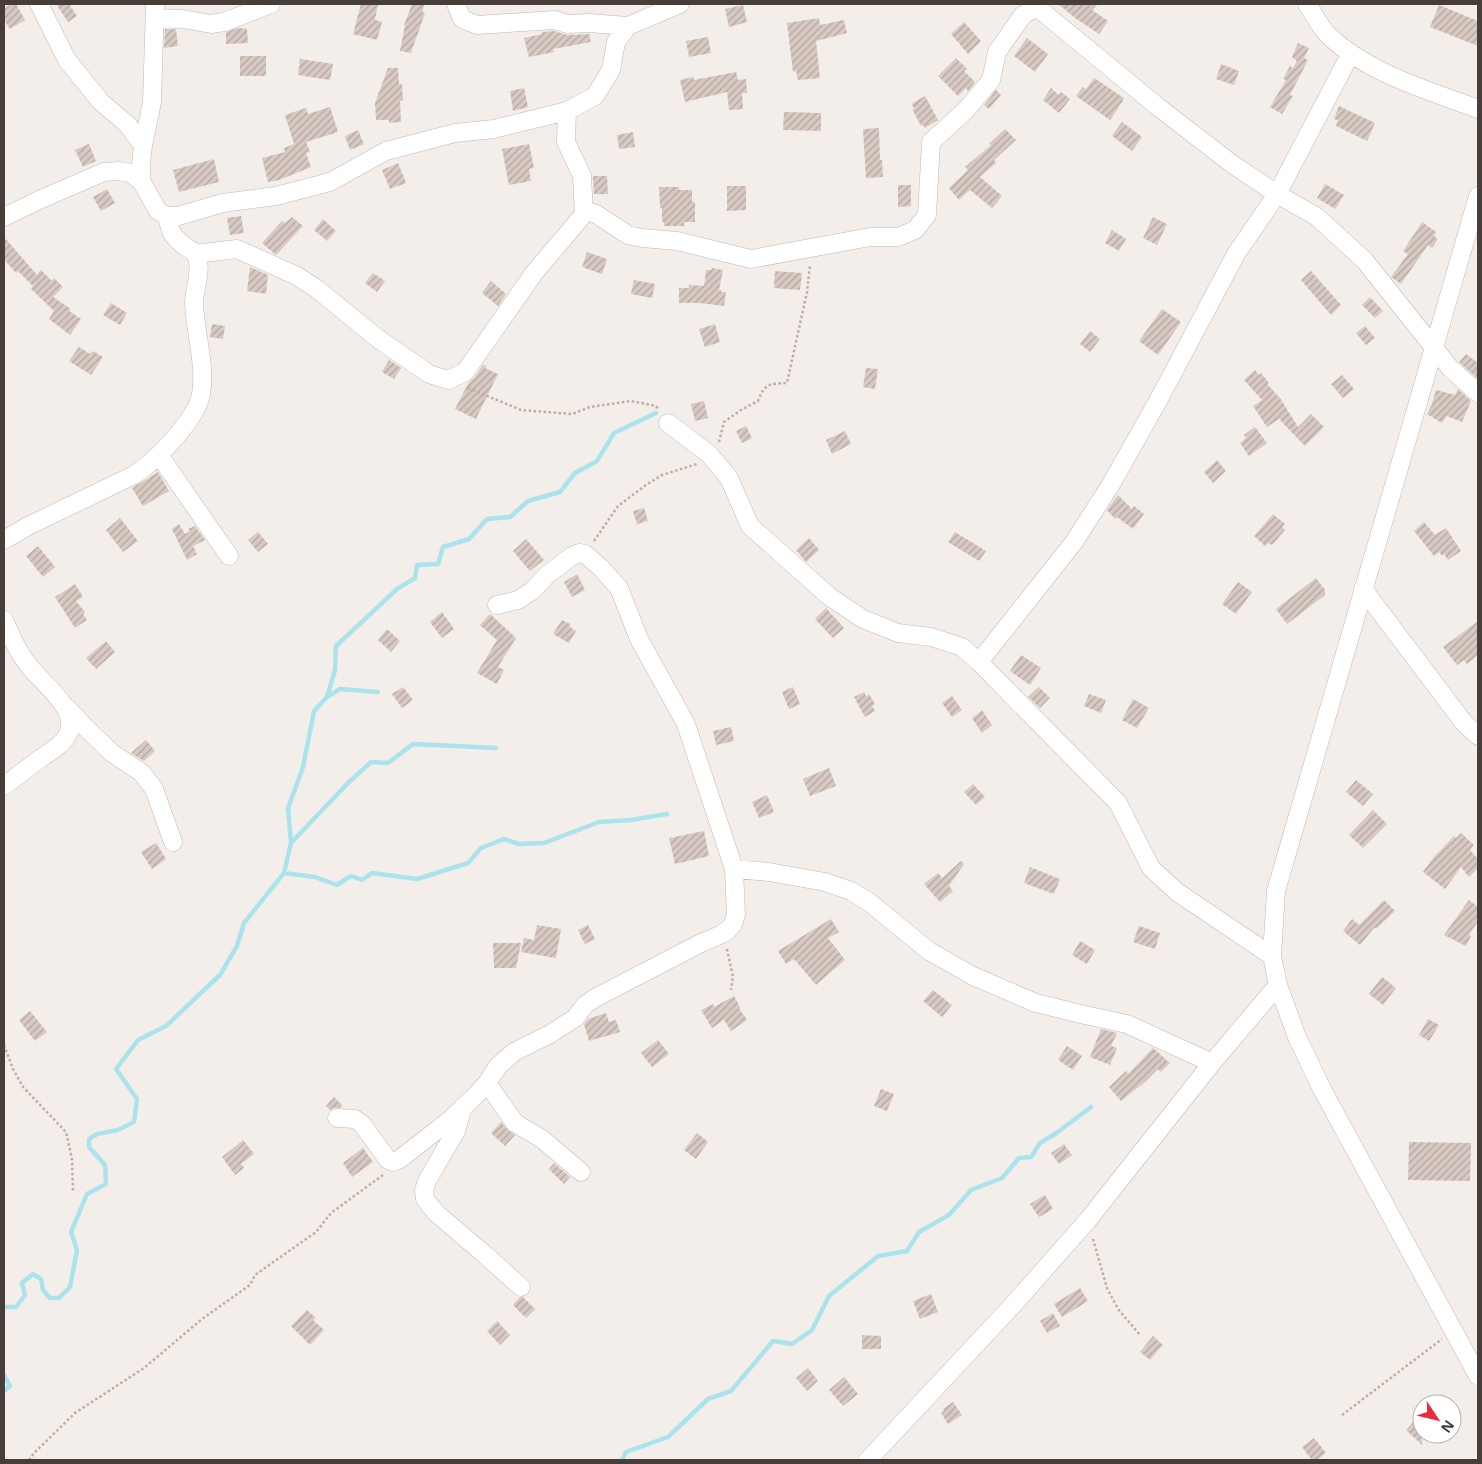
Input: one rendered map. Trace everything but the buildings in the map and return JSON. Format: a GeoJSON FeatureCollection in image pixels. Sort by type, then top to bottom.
{"type":"FeatureCollection","features":[{"type":"Feature","properties":{"kind":"street"},"geometry":{"type":"LineString","coordinates":[[39,4],[67,60],[102,102],[128,125],[142,146]]}},
{"type":"Feature","properties":{"kind":"street"},"geometry":{"type":"LineString","coordinates":[[141,181],[142,146],[152,102],[156,11],[183,19],[211,24],[224,22],[271,4]]}},
{"type":"Feature","properties":{"kind":"street"},"geometry":{"type":"LineString","coordinates":[[456,4],[462,19],[477,25],[555,20],[567,24],[589,23],[628,26],[680,4]]}},
{"type":"Feature","properties":{"kind":"street"},"geometry":{"type":"LineString","coordinates":[[1307,4],[1327,35],[1350,53],[1381,72],[1478,109]]}},
{"type":"Feature","properties":{"kind":"street"},"geometry":{"type":"LineString","coordinates":[[195,254],[237,250],[297,276],[318,289],[377,338],[429,374],[448,380],[465,372],[534,273],[584,214],[590,212],[628,235],[677,241],[751,259],[870,237],[898,237],[915,230],[927,215],[931,142],[966,110],[991,80],[997,52],[1023,15],[1037,5],[1157,106],[1232,164],[1277,194],[1317,217],[1365,261],[1450,368],[1478,393]]}},
{"type":"Feature","properties":{"kind":"street"},"geometry":{"type":"LineString","coordinates":[[4,217],[104,172],[118,170],[130,173],[141,181],[158,211],[167,216],[178,216],[223,203],[276,196],[330,182],[386,151],[455,133],[494,129],[567,112],[595,96],[611,70],[616,42],[628,26]]}},
{"type":"Feature","properties":{"kind":"street"},"geometry":{"type":"LineString","coordinates":[[979,662],[1074,542],[1110,486],[1159,399],[1236,254],[1277,194],[1350,53]]}},
{"type":"Feature","properties":{"kind":"street"},"geometry":{"type":"LineString","coordinates":[[567,112],[566,142],[582,176],[584,214]]}},
{"type":"Feature","properties":{"kind":"street"},"geometry":{"type":"LineString","coordinates":[[1478,196],[1276,891],[1272,956],[1278,985],[1297,1037],[1323,1091],[1478,1376]]}},
{"type":"Feature","properties":{"kind":"street"},"geometry":{"type":"LineString","coordinates":[[4,540],[28,526],[145,468],[174,440],[195,410],[201,396],[202,368],[194,302],[199,266],[195,254],[176,240],[170,231],[167,216]]}},
{"type":"Feature","properties":{"kind":"street"},"geometry":{"type":"LineString","coordinates":[[668,423],[709,454],[729,478],[750,526],[830,597],[863,619],[898,633],[931,637],[962,647],[979,662],[1118,803],[1151,868],[1177,892],[1272,956]]}},
{"type":"Feature","properties":{"kind":"street"},"geometry":{"type":"LineString","coordinates":[[159,455],[229,556]]}},
{"type":"Feature","properties":{"kind":"street"},"geometry":{"type":"LineString","coordinates":[[337,1118],[355,1119],[362,1124],[388,1160],[393,1162],[400,1159],[464,1107],[487,1083],[498,1066],[514,1052],[550,1034],[575,1018],[585,1005],[595,998],[700,943],[720,935],[733,924],[736,915],[734,869],[686,724],[639,639],[619,588],[585,554],[579,554],[572,556],[547,575],[532,591],[518,600],[497,606]]}},
{"type":"Feature","properties":{"kind":"street"},"geometry":{"type":"LineString","coordinates":[[1363,589],[1464,723],[1478,736]]}},
{"type":"Feature","properties":{"kind":"street"},"geometry":{"type":"LineString","coordinates":[[4,620],[18,650],[26,662],[61,702],[112,753],[142,773],[154,789],[173,842]]}},
{"type":"Feature","properties":{"kind":"street"},"geometry":{"type":"LineString","coordinates":[[4,786],[60,744],[68,735],[71,725],[68,712],[61,702]]}},
{"type":"Feature","properties":{"kind":"street"},"geometry":{"type":"LineString","coordinates":[[734,869],[769,872],[825,882],[851,891],[869,902],[929,951],[973,976],[1036,1003],[1127,1024],[1212,1063]]}},
{"type":"Feature","properties":{"kind":"street"},"geometry":{"type":"LineString","coordinates":[[868,1460],[1011,1307],[1088,1220],[1212,1063],[1278,985]]}},
{"type":"Feature","properties":{"kind":"street"},"geometry":{"type":"LineString","coordinates":[[487,1083],[515,1123],[542,1139],[582,1172]]}},
{"type":"Feature","properties":{"kind":"street"},"geometry":{"type":"LineString","coordinates":[[464,1107],[456,1131],[428,1179],[424,1190],[426,1199],[436,1213],[521,1287]]}},
{"type":"Feature","properties":{"kind":"path"},"geometry":{"type":"LineString","coordinates":[[585,554],[618,506],[662,475],[703,462],[720,441],[724,422],[758,401],[762,392],[769,384],[787,383],[808,292],[811,248]]}},
{"type":"Feature","properties":{"kind":"path"},"geometry":{"type":"LineString","coordinates":[[448,380],[521,410],[572,414],[590,407],[631,401],[656,406],[668,423]]}},
{"type":"Feature","properties":{"kind":"path"},"geometry":{"type":"LineString","coordinates":[[728,930],[727,953],[733,977],[731,990]]}},
{"type":"Feature","properties":{"kind":"path"},"geometry":{"type":"LineString","coordinates":[[4,1045],[13,1069],[23,1087],[66,1132],[72,1159],[73,1192]]}},
{"type":"Feature","properties":{"kind":"path"},"geometry":{"type":"LineString","coordinates":[[30,1460],[34,1453],[74,1414],[144,1368],[202,1319],[250,1285],[255,1275],[316,1232],[332,1213],[388,1171],[400,1159]]}},
{"type":"Feature","properties":{"kind":"path"},"geometry":{"type":"LineString","coordinates":[[1088,1220],[1107,1288],[1118,1309],[1140,1335]]}},
{"type":"Feature","properties":{"kind":"path"},"geometry":{"type":"LineString","coordinates":[[1342,1415],[1453,1330]]}},
{"type":"Feature","properties":{"kind":"waterway"},"geometry":{"type":"LineString","coordinates":[[4,1307],[16,1307],[25,1295],[22,1283],[33,1274],[41,1279],[43,1290],[50,1298],[59,1298],[70,1287],[77,1250],[71,1232],[87,1194],[106,1184],[105,1165],[89,1147],[89,1139],[97,1134],[118,1130],[134,1122],[137,1099],[116,1069],[138,1040],[166,1026],[220,975],[237,946],[244,923],[284,873],[291,843],[288,808],[303,767],[314,711],[327,697],[335,670],[336,646],[397,589],[415,578],[417,565],[438,564],[443,547],[469,539],[487,519],[510,517],[528,501],[560,492],[575,473],[597,461],[614,433],[656,413]]}},
{"type":"Feature","properties":{"kind":"waterway"},"geometry":{"type":"LineString","coordinates":[[327,697],[340,689],[378,692]]}},
{"type":"Feature","properties":{"kind":"waterway"},"geometry":{"type":"LineString","coordinates":[[291,843],[348,783],[371,762],[388,763],[413,744],[496,748]]}},
{"type":"Feature","properties":{"kind":"waterway"},"geometry":{"type":"LineString","coordinates":[[284,873],[315,877],[337,885],[351,876],[362,880],[372,873],[417,879],[468,863],[481,848],[504,839],[519,844],[544,843],[599,822],[631,820],[667,814]]}},
{"type":"Feature","properties":{"kind":"waterway"},"geometry":{"type":"LineString","coordinates":[[622,1460],[626,1452],[668,1437],[708,1399],[731,1391],[773,1341],[792,1344],[812,1330],[829,1296],[878,1256],[907,1251],[919,1232],[949,1215],[971,1190],[1002,1178],[1019,1158],[1031,1157],[1040,1143],[1091,1107]]}},
{"type":"Feature","properties":{"kind":"waterway"},"geometry":{"type":"LineString","coordinates":[[4,1375],[10,1386],[4,1391]]}}]}
